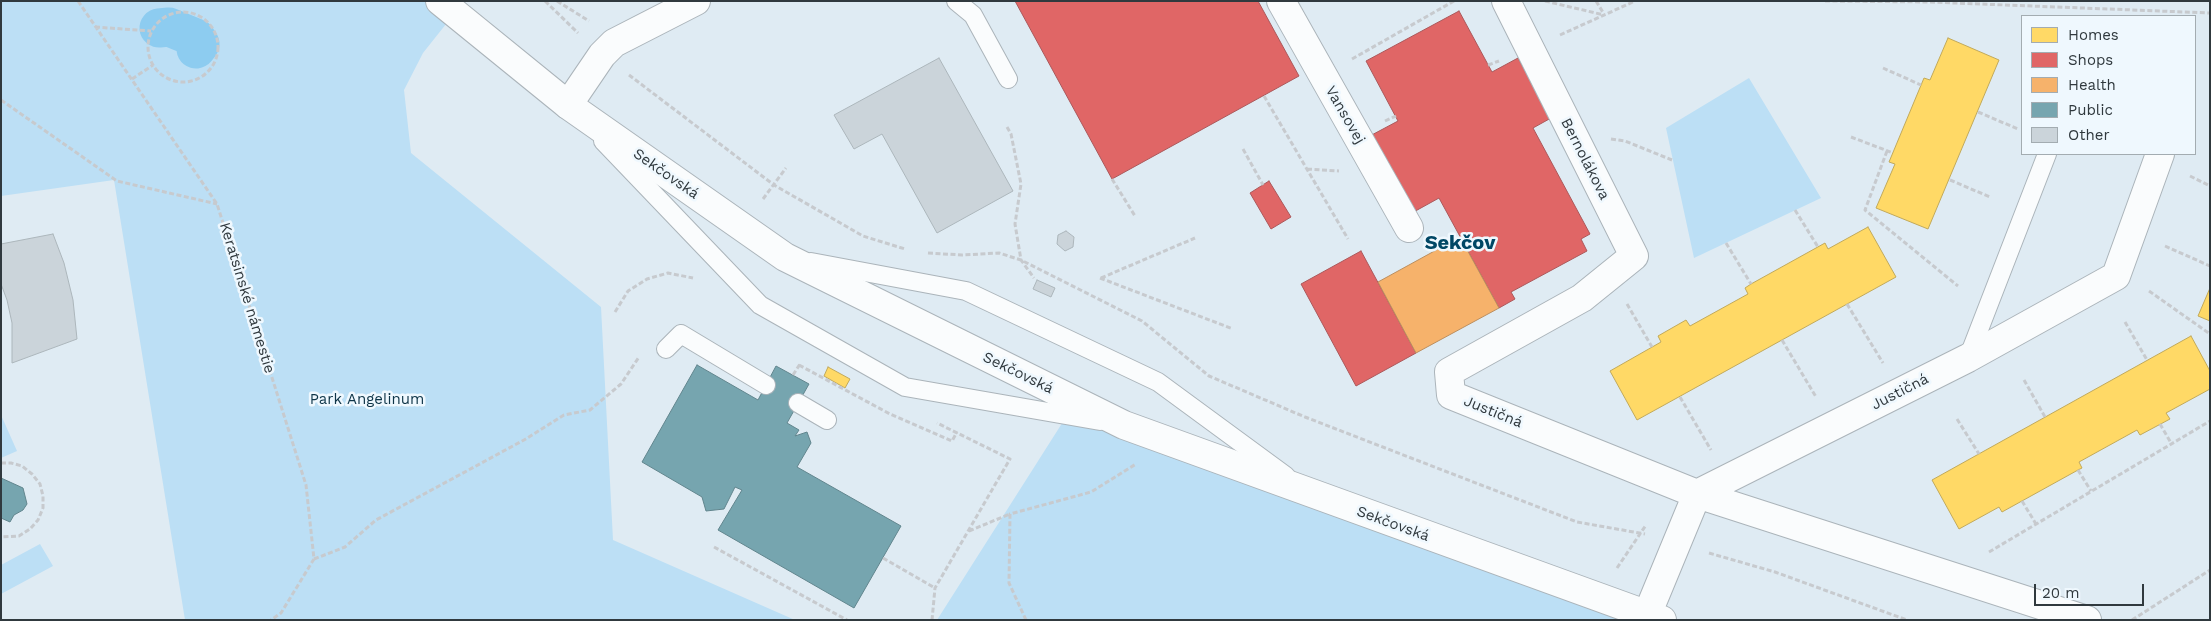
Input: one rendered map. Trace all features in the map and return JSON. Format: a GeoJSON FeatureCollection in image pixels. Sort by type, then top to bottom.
{"type":"FeatureCollection","features":[{"type":"Feature","properties":{"kind":"street","name":"Sekčovská"},"geometry":{"type":"LineString","coordinates":[[440,1],[568,104],[785,257],[1124,426],[1654,617]]}},
{"type":"Feature","properties":{"kind":"street"},"geometry":{"type":"LineString","coordinates":[[568,104],[602,55],[614,43],[696,1]]}},
{"type":"Feature","properties":{"kind":"street","name":"Vansovej"},"geometry":{"type":"LineString","coordinates":[[1281,1],[1409,228]]}},
{"type":"Feature","properties":{"kind":"street","name":"Bernolákova"},"geometry":{"type":"LineString","coordinates":[[1506,1],[1634,256],[1582,298]]}},
{"type":"Feature","properties":{"kind":"street","name":"Justičná"},"geometry":{"type":"LineString","coordinates":[[1582,298],[1449,372],[1451,395],[1698,494],[1968,358],[2116,276],[2160,155]]}},
{"type":"Feature","properties":{"kind":"street"},"geometry":{"type":"LineString","coordinates":[[1654,617],[1678,542],[1698,494],[2087,620]]}},
{"type":"Feature","properties":{"kind":"lane"},"geometry":{"type":"LineString","coordinates":[[956,1],[973,15],[1008,79]]}},
{"type":"Feature","properties":{"kind":"lane"},"geometry":{"type":"LineString","coordinates":[[568,104],[760,305],[905,387],[1124,426]]}},
{"type":"Feature","properties":{"kind":"lane"},"geometry":{"type":"LineString","coordinates":[[1968,358],[2047,155]]}},
{"type":"Feature","properties":{"kind":"lane"},"geometry":{"type":"LineString","coordinates":[[785,257],[966,291],[1158,382],[1311,494]]}},
{"type":"Feature","properties":{"kind":"lane"},"geometry":{"type":"LineString","coordinates":[[666,349],[681,334],[766,385]]}},
{"type":"Feature","properties":{"kind":"lane"},"geometry":{"type":"LineString","coordinates":[[798,403],[827,420]]}},
{"type":"Feature","properties":{"kind":"path","name":"Keratsinské námestie"},"geometry":{"type":"LineString","coordinates":[[78,1],[217,204],[306,485],[314,559]]}},
{"type":"Feature","properties":{"kind":"path"},"geometry":{"type":"LineString","coordinates":[[545,1],[602,55],[774,185],[863,236],[909,250]]}},
{"type":"Feature","properties":{"kind":"path"},"geometry":{"type":"LineString","coordinates":[[1344,63],[1454,1]]}},
{"type":"Feature","properties":{"kind":"path"},"geometry":{"type":"LineString","coordinates":[[1545,1],[1604,15]]}},
{"type":"Feature","properties":{"kind":"path"},"geometry":{"type":"LineString","coordinates":[[1596,1],[1604,15]]}},
{"type":"Feature","properties":{"kind":"path"},"geometry":{"type":"LineString","coordinates":[[1567,32],[1635,1]]}},
{"type":"Feature","properties":{"kind":"path"},"geometry":{"type":"LineString","coordinates":[[1825,1],[1929,2],[2210,13]]}},
{"type":"Feature","properties":{"kind":"path"},"geometry":{"type":"LineString","coordinates":[[180,11],[192,12],[212,26],[218,48],[216,59],[210,69],[192,81],[180,82],[170,80],[160,74],[148,55],[147,43],[151,31],[158,21],[168,14],[180,11]]}},
{"type":"Feature","properties":{"kind":"path"},"geometry":{"type":"LineString","coordinates":[[95,27],[151,31]]}},
{"type":"Feature","properties":{"kind":"path"},"geometry":{"type":"LineString","coordinates":[[132,80],[153,65]]}},
{"type":"Feature","properties":{"kind":"path"},"geometry":{"type":"LineString","coordinates":[[1883,68],[1922,85]]}},
{"type":"Feature","properties":{"kind":"path"},"geometry":{"type":"LineString","coordinates":[[1264,96],[1348,239]]}},
{"type":"Feature","properties":{"kind":"path"},"geometry":{"type":"LineString","coordinates":[[1,100],[117,181],[217,204]]}},
{"type":"Feature","properties":{"kind":"path"},"geometry":{"type":"LineString","coordinates":[[1978,112],[2018,129]]}},
{"type":"Feature","properties":{"kind":"path"},"geometry":{"type":"LineString","coordinates":[[1007,127],[1011,134],[1021,184],[1015,224],[1021,260],[1034,278]]}},
{"type":"Feature","properties":{"kind":"path"},"geometry":{"type":"LineString","coordinates":[[1574,136],[1600,136],[1625,141],[1672,160]]}},
{"type":"Feature","properties":{"kind":"path"},"geometry":{"type":"LineString","coordinates":[[1851,137],[1893,153]]}},
{"type":"Feature","properties":{"kind":"path"},"geometry":{"type":"LineString","coordinates":[[1243,149],[1263,185]]}},
{"type":"Feature","properties":{"kind":"path"},"geometry":{"type":"LineString","coordinates":[[1887,150],[1865,210],[1958,286]]}},
{"type":"Feature","properties":{"kind":"path"},"geometry":{"type":"LineString","coordinates":[[763,199],[786,168]]}},
{"type":"Feature","properties":{"kind":"path"},"geometry":{"type":"LineString","coordinates":[[2190,176],[2210,186]]}},
{"type":"Feature","properties":{"kind":"path"},"geometry":{"type":"LineString","coordinates":[[1112,179],[1135,216]]}},
{"type":"Feature","properties":{"kind":"path"},"geometry":{"type":"LineString","coordinates":[[1950,180],[1990,197]]}},
{"type":"Feature","properties":{"kind":"path"},"geometry":{"type":"LineString","coordinates":[[1795,210],[1818,247]]}},
{"type":"Feature","properties":{"kind":"path"},"geometry":{"type":"LineString","coordinates":[[1195,238],[1100,278],[1234,329]]}},
{"type":"Feature","properties":{"kind":"path"},"geometry":{"type":"LineString","coordinates":[[1726,243],[1751,284]]}},
{"type":"Feature","properties":{"kind":"path"},"geometry":{"type":"LineString","coordinates":[[2165,246],[2210,266]]}},
{"type":"Feature","properties":{"kind":"path"},"geometry":{"type":"LineString","coordinates":[[927,253],[962,255],[999,253],[1021,260],[1142,321],[1209,376],[1306,417],[1577,522],[1678,542],[1775,572],[1907,620]]}},
{"type":"Feature","properties":{"kind":"path"},"geometry":{"type":"LineString","coordinates":[[615,312],[628,291],[647,279],[668,274],[699,280]]}},
{"type":"Feature","properties":{"kind":"path"},"geometry":{"type":"LineString","coordinates":[[2149,292],[2210,334]]}},
{"type":"Feature","properties":{"kind":"path"},"geometry":{"type":"LineString","coordinates":[[1625,300],[1652,347]]}},
{"type":"Feature","properties":{"kind":"path"},"geometry":{"type":"LineString","coordinates":[[1847,304],[1884,364]]}},
{"type":"Feature","properties":{"kind":"path"},"geometry":{"type":"LineString","coordinates":[[2125,322],[2147,360]]}},
{"type":"Feature","properties":{"kind":"path"},"geometry":{"type":"LineString","coordinates":[[1782,340],[1817,399]]}},
{"type":"Feature","properties":{"kind":"path"},"geometry":{"type":"LineString","coordinates":[[271,620],[281,613],[314,559],[345,547],[376,520],[524,440],[564,415],[590,410],[621,384],[641,354]]}},
{"type":"Feature","properties":{"kind":"path"},"geometry":{"type":"LineString","coordinates":[[793,375],[802,359]]}},
{"type":"Feature","properties":{"kind":"path"},"geometry":{"type":"LineString","coordinates":[[799,365],[890,414],[952,441],[957,432]]}},
{"type":"Feature","properties":{"kind":"path"},"geometry":{"type":"LineString","coordinates":[[2024,380],[2045,417]]}},
{"type":"Feature","properties":{"kind":"path"},"geometry":{"type":"LineString","coordinates":[[1680,397],[1716,458]]}},
{"type":"Feature","properties":{"kind":"path"},"geometry":{"type":"LineString","coordinates":[[1957,419],[1979,454]]}},
{"type":"Feature","properties":{"kind":"path"},"geometry":{"type":"LineString","coordinates":[[931,420],[1010,459],[935,588],[932,620]]}},
{"type":"Feature","properties":{"kind":"path"},"geometry":{"type":"LineString","coordinates":[[1950,576],[2210,421]]}},
{"type":"Feature","properties":{"kind":"path"},"geometry":{"type":"LineString","coordinates":[[2160,424],[2171,443]]}},
{"type":"Feature","properties":{"kind":"path"},"geometry":{"type":"LineString","coordinates":[[969,531],[1010,514],[1091,492],[1129,469],[1166,441]]}},
{"type":"Feature","properties":{"kind":"path"},"geometry":{"type":"LineString","coordinates":[[1,463],[22,466],[40,484],[44,496],[43,508],[38,520],[30,530],[19,536],[1,537]]}},
{"type":"Feature","properties":{"kind":"path"},"geometry":{"type":"LineString","coordinates":[[2078,470],[2091,491]]}},
{"type":"Feature","properties":{"kind":"path"},"geometry":{"type":"LineString","coordinates":[[2022,501],[2036,524]]}},
{"type":"Feature","properties":{"kind":"path"},"geometry":{"type":"LineString","coordinates":[[1010,514],[1009,583],[1026,620]]}},
{"type":"Feature","properties":{"kind":"path"},"geometry":{"type":"LineString","coordinates":[[1617,568],[1640,533]]}},
{"type":"Feature","properties":{"kind":"path"},"geometry":{"type":"LineString","coordinates":[[714,547],[847,620]]}},
{"type":"Feature","properties":{"kind":"path"},"geometry":{"type":"LineString","coordinates":[[883,558],[935,588]]}},
{"type":"Feature","properties":{"kind":"path"},"geometry":{"type":"LineString","coordinates":[[2132,620],[2210,570]]}},
{"type":"Feature","properties":{"kind":"green space","name":"Park Angelinum"},"geometry":{"type":"Polygon","coordinates":[[[1,1],[439,1],[454,14],[423,53],[404,90],[411,153],[601,307],[613,540],[795,620],[185,620],[114,180],[1,196],[1,1]]]}},
{"type":"Feature","properties":{"kind":"green space"},"geometry":{"type":"Polygon","coordinates":[[[1749,78],[1821,198],[1694,258],[1666,128],[1749,78]]]}},
{"type":"Feature","properties":{"kind":"green space"},"geometry":{"type":"Polygon","coordinates":[[[1073,406],[1678,620],[937,620],[1073,406]]]}},
{"type":"Feature","properties":{"kind":"green space"},"geometry":{"type":"Polygon","coordinates":[[[1,415],[17,451],[1,458],[1,415]]]}},
{"type":"Feature","properties":{"kind":"green space"},"geometry":{"type":"Polygon","coordinates":[[[40,544],[53,566],[1,594],[1,565],[40,544]]]}},
{"type":"Feature","properties":{"kind":"building: Homes"},"geometry":{"type":"Polygon","coordinates":[[[1948,38],[1999,60],[1928,229],[1876,208],[1895,164],[1889,162],[1924,78],[1930,80],[1948,38]]]}},
{"type":"Feature","properties":{"kind":"building: Homes"},"geometry":{"type":"Polygon","coordinates":[[[1868,227],[1896,277],[1637,420],[1610,371],[1661,342],[1658,336],[1686,320],[1690,326],[1748,294],[1745,288],[1751,284],[1825,243],[1828,249],[1868,227]]]}},
{"type":"Feature","properties":{"kind":"building: Homes"},"geometry":{"type":"Polygon","coordinates":[[[2210,288],[2210,321],[2198,316],[2210,288]]]}},
{"type":"Feature","properties":{"kind":"building: Homes"},"geometry":{"type":"Polygon","coordinates":[[[2191,336],[2210,371],[2210,389],[2166,413],[2170,419],[2140,435],[2137,430],[2079,462],[2082,468],[2002,512],[1999,507],[1959,529],[1932,480],[2191,336]]]}},
{"type":"Feature","properties":{"kind":"building: Homes"},"geometry":{"type":"Polygon","coordinates":[[[828,367],[850,379],[845,388],[824,376],[828,367]]]}},
{"type":"Feature","properties":{"kind":"building: Shops"},"geometry":{"type":"Polygon","coordinates":[[[1015,1],[1258,1],[1299,76],[1112,179],[1015,1]]]}},
{"type":"Feature","properties":{"kind":"building: Shops"},"geometry":{"type":"Polygon","coordinates":[[[1459,11],[1492,72],[1518,58],[1551,118],[1533,128],[1590,234],[1581,239],[1587,251],[1511,292],[1515,299],[1499,308],[1439,198],[1410,214],[1368,137],[1398,121],[1366,61],[1459,11]]]}},
{"type":"Feature","properties":{"kind":"building: Shops"},"geometry":{"type":"Polygon","coordinates":[[[1269,181],[1291,217],[1271,229],[1250,193],[1269,181]]]}},
{"type":"Feature","properties":{"kind":"building: Shops"},"geometry":{"type":"Polygon","coordinates":[[[1361,251],[1416,353],[1356,386],[1301,284],[1361,251]]]}},
{"type":"Feature","properties":{"kind":"building: Health"},"geometry":{"type":"Polygon","coordinates":[[[1460,237],[1499,308],[1416,353],[1378,282],[1460,237]]]}},
{"type":"Feature","properties":{"kind":"building: Public"},"geometry":{"type":"Polygon","coordinates":[[[697,365],[758,400],[776,366],[809,384],[787,423],[799,430],[795,436],[807,432],[811,443],[797,467],[901,526],[854,608],[718,530],[742,490],[735,487],[724,509],[706,511],[702,497],[642,462],[697,365]]]}},
{"type":"Feature","properties":{"kind":"building: Public"},"geometry":{"type":"Polygon","coordinates":[[[1,478],[23,488],[27,504],[23,510],[14,515],[10,522],[1,518],[1,478]]]}},
{"type":"Feature","properties":{"kind":"building: Other"},"geometry":{"type":"Polygon","coordinates":[[[939,58],[1013,191],[937,233],[882,134],[854,149],[834,115],[939,58]]]}},
{"type":"Feature","properties":{"kind":"building: Other"},"geometry":{"type":"Polygon","coordinates":[[[1066,231],[1074,237],[1073,247],[1065,251],[1057,244],[1058,235],[1066,231]]]}},
{"type":"Feature","properties":{"kind":"building: Other"},"geometry":{"type":"Polygon","coordinates":[[[53,234],[64,263],[73,300],[77,339],[12,363],[12,323],[1,284],[1,244],[53,234]]]}},
{"type":"Feature","properties":{"kind":"building: Other"},"geometry":{"type":"Polygon","coordinates":[[[1037,280],[1055,288],[1051,297],[1033,289],[1037,280]]]}},
{"type":"Feature","properties":{"kind":"waterway"},"geometry":{"type":"LineString","coordinates":[[159,28],[169,27],[196,38],[200,44],[196,49]]}},
{"type":"Feature","properties":{"kind":"district","name":"Sekčov"},"geometry":{"type":"Point","coordinates":[1460,243]}}]}
